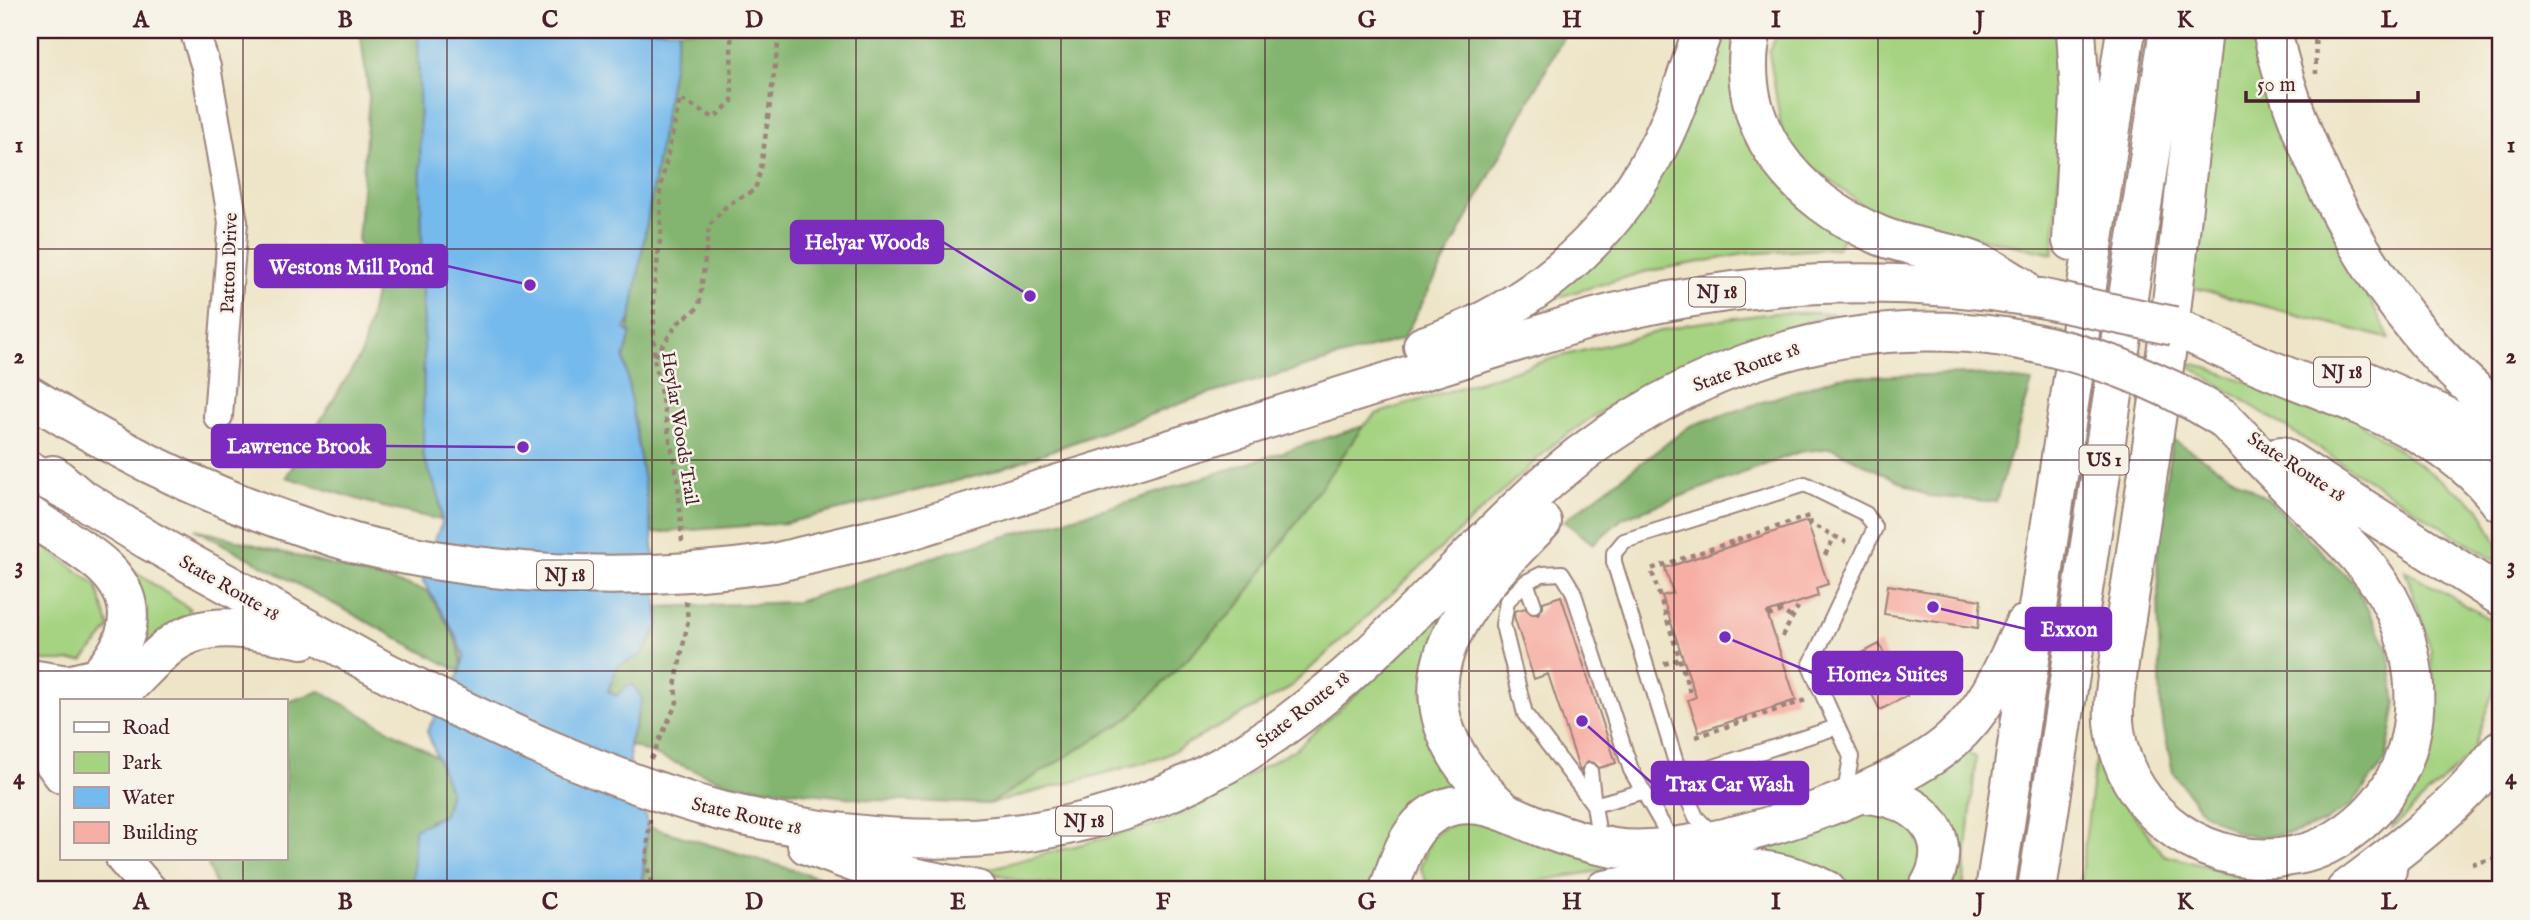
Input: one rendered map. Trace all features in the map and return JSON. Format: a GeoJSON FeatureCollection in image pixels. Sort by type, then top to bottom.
{"type":"FeatureCollection","features":[{"type":"Feature","properties":{"kind":"highway"},"geometry":{"type":"LineString","coordinates":[[1317,405],[1398,354],[1480,324],[1504,311],[1574,259],[1614,216],[1646,169],[1669,123],[1703,30]]}},
{"type":"Feature","properties":{"kind":"highway"},"geometry":{"type":"LineString","coordinates":[[1752,30],[1749,78],[1756,115],[1780,163],[1805,190],[1863,228],[1883,237],[1982,264],[2040,298]]}},
{"type":"Feature","properties":{"kind":"highway"},"geometry":{"type":"LineString","coordinates":[[2071,385],[2072,218],[2080,94],[2076,30]]}},
{"type":"Feature","properties":{"kind":"highway","name":"US 1"},"geometry":{"type":"LineString","coordinates":[[1995,890],[2126,30]]}},
{"type":"Feature","properties":{"kind":"highway","name":"US 1"},"geometry":{"type":"LineString","coordinates":[[2037,890],[2169,30]]}},
{"type":"Feature","properties":{"kind":"highway"},"geometry":{"type":"LineString","coordinates":[[2203,30],[2167,346],[2117,677],[2114,728],[2122,758],[2137,789],[2156,814],[2181,835],[2229,855],[2263,859],[2299,855],[2350,830],[2389,790],[2412,736],[2415,679],[2397,616],[2364,562],[2223,418]]}},
{"type":"Feature","properties":{"kind":"highway"},"geometry":{"type":"LineString","coordinates":[[2272,30],[2301,124],[2324,178],[2353,232],[2385,283],[2435,350],[2473,389],[2500,411]]}},
{"type":"Feature","properties":{"kind":"highway","name":"NJ 18"},"geometry":{"type":"LineString","coordinates":[[30,396],[132,457],[199,489],[273,518],[357,544],[462,565],[575,575],[675,574],[774,563],[904,532],[1587,320],[1713,292],[1794,283],[1882,282],[2040,298],[2174,326],[2321,364],[2443,415],[2500,445]]}},
{"type":"Feature","properties":{"kind":"highway"},"geometry":{"type":"LineString","coordinates":[[2174,326],[2391,420],[2455,458],[2482,481],[2500,502]]}},
{"type":"Feature","properties":{"kind":"highway","name":"State Route 18"},"geometry":{"type":"LineString","coordinates":[[30,455],[79,497],[212,578],[382,670],[557,753],[631,783],[717,810],[841,834],[888,840],[950,840],[1051,828],[1108,814],[1167,792],[1221,767],[1292,722],[1353,670],[1552,478],[1614,429],[1665,398],[1740,364],[1823,341],[1918,330],[2004,337],[2058,347],[2120,366],[2174,389],[2223,418],[2500,596]]}},
{"type":"Feature","properties":{"kind":"highway"},"geometry":{"type":"LineString","coordinates":[[1503,810],[1465,770],[1445,733],[1439,709],[1438,681],[1449,637],[1466,606],[1495,570],[1665,398]]}},
{"type":"Feature","properties":{"kind":"highway"},"geometry":{"type":"LineString","coordinates":[[30,471],[79,497]]}},
{"type":"Feature","properties":{"kind":"highway"},"geometry":{"type":"LineString","coordinates":[[30,516],[104,567],[122,593],[128,614],[126,636],[101,696]]}},
{"type":"Feature","properties":{"kind":"highway"},"geometry":{"type":"LineString","coordinates":[[1389,890],[1409,838],[1432,814],[1463,804],[1503,810],[1544,828],[1600,845],[1639,850],[1676,847],[1717,838],[1854,797],[1923,763],[1969,723],[1995,688],[2042,585]]}},
{"type":"Feature","properties":{"kind":"highway"},"geometry":{"type":"LineString","coordinates":[[101,696],[170,645],[200,631],[238,628],[331,643]]}},
{"type":"Feature","properties":{"kind":"highway"},"geometry":{"type":"LineString","coordinates":[[30,679],[68,685],[101,696]]}},
{"type":"Feature","properties":{"kind":"highway"},"geometry":{"type":"LineString","coordinates":[[43,749],[60,710]]}},
{"type":"Feature","properties":{"kind":"highway"},"geometry":{"type":"LineString","coordinates":[[2410,844],[2469,788],[2500,750]]}},
{"type":"Feature","properties":{"kind":"highway"},"geometry":{"type":"LineString","coordinates":[[2346,890],[2410,844],[2500,795]]}},
{"type":"Feature","properties":{"kind":"highway"},"geometry":{"type":"LineString","coordinates":[[1854,797],[1904,801],[1928,821],[1938,848],[1935,874],[1927,890]]}},
{"type":"Feature","properties":{"kind":"highway"},"geometry":{"type":"LineString","coordinates":[[717,810],[869,868],[977,890]]}},
{"type":"Feature","properties":{"kind":"highway"},"geometry":{"type":"LineString","coordinates":[[1613,890],[1715,869],[1756,879],[1792,875],[1826,890]]}},
{"type":"Feature","properties":{"kind":"street","name":"Patton Drive"},"geometry":{"type":"LineString","coordinates":[[194,30],[206,66],[233,222],[218,416]]}},
{"type":"Feature","properties":{"kind":"street"},"geometry":{"type":"LineString","coordinates":[[125,860],[149,890]]}},
{"type":"Feature","properties":{"kind":"lane"},"geometry":{"type":"LineString","coordinates":[[1717,838],[1690,807],[1683,777],[1614,562],[1614,550],[1625,541],[1805,484],[1866,514],[1875,528],[1810,666],[1851,757],[1854,797]]}},
{"type":"Feature","properties":{"kind":"lane"},"geometry":{"type":"LineString","coordinates":[[1594,805],[1525,714],[1503,625],[1507,601],[1526,582],[1542,574],[1562,573],[1573,591],[1631,770],[1641,792],[1676,847]]}},
{"type":"Feature","properties":{"kind":"lane"},"geometry":{"type":"LineString","coordinates":[[1526,582],[1534,604]]}},
{"type":"Feature","properties":{"kind":"lane"},"geometry":{"type":"LineString","coordinates":[[1683,777],[1837,727]]}},
{"type":"Feature","properties":{"kind":"lane"},"geometry":{"type":"LineString","coordinates":[[1590,771],[1600,845]]}},
{"type":"Feature","properties":{"kind":"lane"},"geometry":{"type":"LineString","coordinates":[[1594,805],[1641,792]]}},
{"type":"Feature","properties":{"kind":"lane"},"geometry":{"type":"LineString","coordinates":[[2396,890],[2410,844]]}},
{"type":"Feature","properties":{"kind":"path","name":"Heylar Woods Trail"},"geometry":{"type":"LineString","coordinates":[[682,545],[678,481],[653,358],[653,288],[661,233],[660,190],[680,99],[714,118],[733,101],[733,30]]}},
{"type":"Feature","properties":{"kind":"path"},"geometry":{"type":"LineString","coordinates":[[653,358],[678,323],[699,307],[709,226],[727,205],[755,190],[761,168],[780,30]]}},
{"type":"Feature","properties":{"kind":"path"},"geometry":{"type":"LineString","coordinates":[[1690,692],[1651,569],[1809,516],[1811,524],[1846,542]]}},
{"type":"Feature","properties":{"kind":"path"},"geometry":{"type":"LineString","coordinates":[[1825,555],[1835,536]]}},
{"type":"Feature","properties":{"kind":"path"},"geometry":{"type":"LineString","coordinates":[[1731,542],[1733,551]]}},
{"type":"Feature","properties":{"kind":"path"},"geometry":{"type":"LineString","coordinates":[[647,769],[677,702],[675,686],[688,621],[686,596]]}},
{"type":"Feature","properties":{"kind":"path"},"geometry":{"type":"LineString","coordinates":[[1782,637],[1798,607]]}},
{"type":"Feature","properties":{"kind":"path"},"geometry":{"type":"LineString","coordinates":[[1768,616],[1782,611],[1792,618]]}},
{"type":"Feature","properties":{"kind":"path"},"geometry":{"type":"LineString","coordinates":[[1696,737],[1807,700]]}},
{"type":"Feature","properties":{"kind":"path"},"geometry":{"type":"LineString","coordinates":[[649,806],[650,831],[646,862],[653,890]]}},
{"type":"Feature","properties":{"kind":"path"},"geometry":{"type":"LineString","coordinates":[[2472,864],[2500,857]]}},
{"type":"Feature","properties":{"kind":"green space"},"geometry":{"type":"Polygon","coordinates":[[[360,30],[418,30],[424,340],[423,456],[439,496],[441,520],[383,507],[286,477],[362,353],[381,266],[358,242],[369,97],[360,30]]]}},
{"type":"Feature","properties":{"kind":"green space"},"geometry":{"type":"Polygon","coordinates":[[[679,30],[1567,30],[1403,339],[1199,397],[989,473],[786,523],[652,533],[624,358],[679,30]]]}},
{"type":"Feature","properties":{"kind":"green space"},"geometry":{"type":"Polygon","coordinates":[[[1719,30],[1739,30],[1735,66],[1844,236],[1838,248],[1745,254],[1644,272],[1548,300],[1719,30]]]}},
{"type":"Feature","properties":{"kind":"green space"},"geometry":{"type":"Polygon","coordinates":[[[1779,30],[2055,30],[2065,100],[2053,254],[1874,214],[1784,145],[1769,52],[1779,30]]]}},
{"type":"Feature","properties":{"kind":"green space"},"geometry":{"type":"Polygon","coordinates":[[[2216,30],[2253,30],[2291,147],[2390,339],[2187,286],[2216,30]]]}},
{"type":"Feature","properties":{"kind":"green space"},"geometry":{"type":"Polygon","coordinates":[[[1773,313],[1834,313],[1705,356],[1607,407],[1555,443],[1287,690],[1161,758],[989,804],[1129,718],[1239,605],[1363,426],[1376,414],[1554,358],[1689,324],[1773,313]]]}},
{"type":"Feature","properties":{"kind":"green space"},"geometry":{"type":"Polygon","coordinates":[[[2177,358],[2350,416],[2478,506],[2500,549],[2500,564],[2177,358]]]}},
{"type":"Feature","properties":{"kind":"green space"},"geometry":{"type":"Polygon","coordinates":[[[1970,374],[2032,382],[1996,502],[1929,496],[1832,448],[1799,452],[1623,518],[1593,544],[1564,521],[1690,426],[1838,377],[1970,374]]]}},
{"type":"Feature","properties":{"kind":"green space"},"geometry":{"type":"Polygon","coordinates":[[[1363,426],[1239,605],[1129,718],[989,804],[873,800],[730,784],[629,745],[638,715],[627,686],[616,696],[608,692],[617,665],[636,656],[654,637],[659,607],[797,602],[939,555],[1128,502],[1363,426]]]}},
{"type":"Feature","properties":{"kind":"green space"},"geometry":{"type":"Polygon","coordinates":[[[2172,439],[2268,499],[2354,583],[2389,650],[2396,704],[2386,760],[2351,805],[2323,823],[2293,833],[2262,837],[2238,833],[2201,811],[2173,772],[2161,715],[2157,544],[2172,439]]]}},
{"type":"Feature","properties":{"kind":"green space"},"geometry":{"type":"Polygon","coordinates":[[[195,529],[428,591],[456,639],[461,660],[460,672],[195,529]]]}},
{"type":"Feature","properties":{"kind":"green space"},"geometry":{"type":"Polygon","coordinates":[[[30,535],[96,585],[110,628],[83,661],[42,661],[30,655],[30,535]]]}},
{"type":"Feature","properties":{"kind":"green space"},"geometry":{"type":"Polygon","coordinates":[[[129,568],[190,609],[187,618],[141,652],[147,611],[129,568]]]}},
{"type":"Feature","properties":{"kind":"green space"},"geometry":{"type":"Polygon","coordinates":[[[2405,570],[2500,625],[2500,671],[2472,753],[2391,829],[2435,734],[2431,650],[2405,570]]]}},
{"type":"Feature","properties":{"kind":"green space"},"geometry":{"type":"Polygon","coordinates":[[[1466,593],[1422,692],[1452,790],[1396,822],[1373,890],[1104,890],[1018,881],[984,870],[1166,822],[1297,748],[1466,593]]]}},
{"type":"Feature","properties":{"kind":"green space"},"geometry":{"type":"Polygon","coordinates":[[[320,691],[437,757],[450,791],[444,815],[428,821],[413,890],[217,890],[206,860],[287,860],[287,702],[320,691]]]}},
{"type":"Feature","properties":{"kind":"green space"},"geometry":{"type":"Polygon","coordinates":[[[2098,738],[2124,802],[2164,855],[2288,888],[2311,889],[2079,890],[2098,738]]]}},
{"type":"Feature","properties":{"kind":"green space"},"geometry":{"type":"Polygon","coordinates":[[[1963,752],[1976,757],[1963,890],[1942,890],[1906,790],[1963,752]]]}},
{"type":"Feature","properties":{"kind":"green space"},"geometry":{"type":"Polygon","coordinates":[[[1869,806],[1907,817],[1924,854],[1911,885],[1904,890],[1858,890],[1836,877],[1727,848],[1869,806]]]}},
{"type":"Feature","properties":{"kind":"green space"},"geometry":{"type":"Polygon","coordinates":[[[1462,817],[1637,865],[1481,890],[1430,889],[1420,867],[1432,836],[1462,817]]]}},
{"type":"Feature","properties":{"kind":"green space"},"geometry":{"type":"Polygon","coordinates":[[[647,826],[860,890],[643,890],[647,826]]]}},
{"type":"Feature","properties":{"kind":"water"},"geometry":{"type":"Polygon","coordinates":[[[418,30],[679,30],[631,318],[625,329],[631,333],[624,358],[652,533],[659,625],[642,655],[617,666],[608,691],[616,696],[627,686],[633,685],[642,698],[629,745],[630,763],[643,799],[647,826],[641,890],[413,890],[414,829],[444,815],[450,791],[427,731],[460,672],[463,655],[455,634],[423,581],[425,558],[442,524],[439,496],[423,456],[424,340],[418,30]]]}},
{"type":"Feature","properties":{"kind":"building"},"geometry":{"type":"Polygon","coordinates":[[[1807,521],[1828,584],[1816,588],[1818,596],[1767,613],[1796,700],[1699,732],[1688,700],[1696,697],[1662,596],[1673,593],[1665,568],[1807,521]]]}},
{"type":"Feature","properties":{"kind":"building"},"geometry":{"type":"Polygon","coordinates":[[[1888,585],[1981,600],[1978,628],[1884,614],[1888,585]]]}},
{"type":"Feature","properties":{"kind":"building"},"geometry":{"type":"Polygon","coordinates":[[[1561,596],[1616,763],[1599,768],[1588,762],[1580,771],[1548,674],[1534,679],[1514,616],[1515,611],[1525,608],[1532,614],[1538,614],[1543,602],[1561,596]]]}},
{"type":"Feature","properties":{"kind":"building"},"geometry":{"type":"Polygon","coordinates":[[[1879,644],[1907,696],[1880,710],[1853,658],[1879,644]]]}},
{"type":"Feature","properties":{"kind":"place","name":"Westons Mill Pond"},"geometry":{"type":"Point","coordinates":[530,285]}},
{"type":"Feature","properties":{"kind":"place","name":"Helyar Woods"},"geometry":{"type":"Point","coordinates":[1030,296]}},
{"type":"Feature","properties":{"kind":"place","name":"Lawrence Brook"},"geometry":{"type":"Point","coordinates":[523,447]}},
{"type":"Feature","properties":{"kind":"place","name":"Exxon"},"geometry":{"type":"Point","coordinates":[1933,607]}},
{"type":"Feature","properties":{"kind":"place","name":"Home2 Suites"},"geometry":{"type":"Point","coordinates":[1725,637]}},
{"type":"Feature","properties":{"kind":"place","name":"Trax Car Wash"},"geometry":{"type":"Point","coordinates":[1582,721]}}]}
